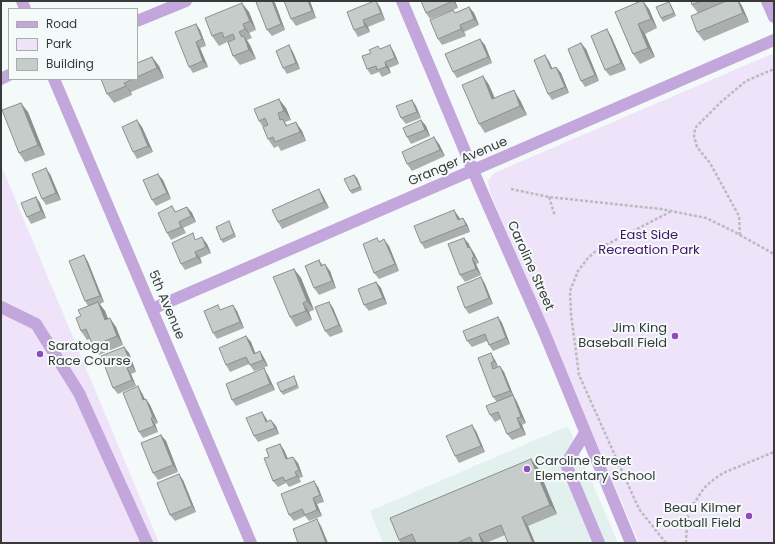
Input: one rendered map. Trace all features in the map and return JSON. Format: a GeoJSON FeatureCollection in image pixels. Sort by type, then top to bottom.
{"type":"FeatureCollection","features":[{"type":"Feature","properties":{"kind":"street"},"geometry":{"type":"LineString","coordinates":[[138,22],[186,1]]}},
{"type":"Feature","properties":{"kind":"street","name":"Caroline Street"},"geometry":{"type":"LineString","coordinates":[[402,1],[473,171],[544,332],[631,543]]}},
{"type":"Feature","properties":{"kind":"street"},"geometry":{"type":"LineString","coordinates":[[767,1],[774,17]]}},
{"type":"Feature","properties":{"kind":"street","name":"Granger Avenue"},"geometry":{"type":"LineString","coordinates":[[152,309],[774,40]]}},
{"type":"Feature","properties":{"kind":"street","name":"5th Avenue"},"geometry":{"type":"LineString","coordinates":[[54,80],[251,543]]}},
{"type":"Feature","properties":{"kind":"street"},"geometry":{"type":"LineString","coordinates":[[1,307],[36,324],[79,392],[147,543]]}},
{"type":"Feature","properties":{"kind":"street"},"geometry":{"type":"LineString","coordinates":[[585,433],[566,464],[599,543]]}},
{"type":"Feature","properties":{"kind":"path"},"geometry":{"type":"LineString","coordinates":[[740,235],[739,216],[710,163],[697,147],[694,136],[695,128],[722,101],[746,81],[774,69]]}},
{"type":"Feature","properties":{"kind":"path"},"geometry":{"type":"LineString","coordinates":[[510,189],[549,197],[661,210],[706,218],[774,254]]}},
{"type":"Feature","properties":{"kind":"path"},"geometry":{"type":"LineString","coordinates":[[549,197],[555,216]]}},
{"type":"Feature","properties":{"kind":"path"},"geometry":{"type":"LineString","coordinates":[[666,543],[639,509],[579,375],[571,314],[570,291],[578,271],[588,258],[598,250],[670,212]]}},
{"type":"Feature","properties":{"kind":"path"},"geometry":{"type":"LineString","coordinates":[[686,543],[687,519],[691,508],[704,488],[723,473],[774,452]]}},
{"type":"Feature","properties":{"kind":"shaded area","name":"Caroline Street Elementary School"},"geometry":{"type":"Polygon","coordinates":[[[568,426],[618,543],[383,543],[370,511],[568,426]]]}},
{"type":"Feature","properties":{"kind":"green space","name":"East Side Recreation Park"},"geometry":{"type":"Polygon","coordinates":[[[774,53],[774,543],[639,543],[490,192],[488,181],[494,173],[774,53]]]}},
{"type":"Feature","properties":{"kind":"green space","name":"Saratoga Race Course"},"geometry":{"type":"Polygon","coordinates":[[[1,165],[159,543],[1,543],[1,165]]]}},
{"type":"Feature","properties":{"kind":"building"},"geometry":{"type":"Polygon","coordinates":[[[272,1],[281,24],[267,30],[256,2],[272,1]]]}},
{"type":"Feature","properties":{"kind":"building"},"geometry":{"type":"Polygon","coordinates":[[[284,1],[308,1],[312,11],[291,19],[284,1]]]}},
{"type":"Feature","properties":{"kind":"building"},"geometry":{"type":"Polygon","coordinates":[[[376,1],[381,13],[363,20],[365,26],[354,30],[347,12],[376,1]]]}},
{"type":"Feature","properties":{"kind":"building"},"geometry":{"type":"Polygon","coordinates":[[[421,1],[453,1],[426,13],[421,1]]]}},
{"type":"Feature","properties":{"kind":"building"},"geometry":{"type":"Polygon","coordinates":[[[643,1],[651,19],[638,24],[648,48],[633,54],[615,12],[643,1]]]}},
{"type":"Feature","properties":{"kind":"building"},"geometry":{"type":"Polygon","coordinates":[[[691,1],[701,1],[692,5],[691,1]]]}},
{"type":"Feature","properties":{"kind":"building"},"geometry":{"type":"Polygon","coordinates":[[[726,1],[738,1],[743,13],[697,32],[691,16],[726,1]]]}},
{"type":"Feature","properties":{"kind":"building"},"geometry":{"type":"Polygon","coordinates":[[[669,2],[674,13],[661,18],[656,7],[669,2]]]}},
{"type":"Feature","properties":{"kind":"building"},"geometry":{"type":"Polygon","coordinates":[[[242,3],[250,21],[243,24],[245,29],[239,32],[242,37],[244,36],[249,50],[233,56],[228,42],[235,39],[233,34],[224,38],[222,32],[212,36],[205,18],[242,3]]]}},
{"type":"Feature","properties":{"kind":"building"},"geometry":{"type":"Polygon","coordinates":[[[469,7],[474,19],[460,25],[461,29],[438,39],[430,20],[453,10],[455,13],[469,7]]]}},
{"type":"Feature","properties":{"kind":"building"},"geometry":{"type":"Polygon","coordinates":[[[196,24],[202,39],[196,42],[203,61],[189,67],[175,32],[196,24]]]}},
{"type":"Feature","properties":{"kind":"building"},"geometry":{"type":"Polygon","coordinates":[[[607,29],[621,63],[605,70],[591,36],[607,29]]]}},
{"type":"Feature","properties":{"kind":"building"},"geometry":{"type":"Polygon","coordinates":[[[480,39],[488,57],[453,72],[445,54],[480,39]]]}},
{"type":"Feature","properties":{"kind":"building"},"geometry":{"type":"Polygon","coordinates":[[[581,43],[595,75],[581,81],[568,49],[581,43]]]}},
{"type":"Feature","properties":{"kind":"building"},"geometry":{"type":"Polygon","coordinates":[[[289,45],[296,63],[283,68],[276,51],[289,45]]]}},
{"type":"Feature","properties":{"kind":"building"},"geometry":{"type":"Polygon","coordinates":[[[390,45],[395,58],[385,62],[386,67],[377,70],[376,66],[367,69],[362,56],[371,53],[369,50],[378,46],[380,49],[390,45]]]}},
{"type":"Feature","properties":{"kind":"building"},"geometry":{"type":"Polygon","coordinates":[[[545,55],[551,69],[556,67],[565,87],[548,94],[534,60],[545,55]]]}},
{"type":"Feature","properties":{"kind":"building"},"geometry":{"type":"Polygon","coordinates":[[[152,57],[157,68],[138,77],[138,63],[152,57]]]}},
{"type":"Feature","properties":{"kind":"building"},"geometry":{"type":"Polygon","coordinates":[[[483,76],[492,99],[514,90],[520,106],[479,124],[462,85],[483,76]]]}},
{"type":"Feature","properties":{"kind":"building"},"geometry":{"type":"Polygon","coordinates":[[[101,80],[131,80],[124,83],[126,86],[107,94],[101,80]]]}},
{"type":"Feature","properties":{"kind":"building"},"geometry":{"type":"Polygon","coordinates":[[[279,99],[284,111],[278,113],[280,120],[283,119],[286,126],[296,122],[300,132],[275,142],[273,137],[268,139],[263,127],[268,125],[265,118],[259,121],[254,109],[279,99]]]}},
{"type":"Feature","properties":{"kind":"building"},"geometry":{"type":"Polygon","coordinates":[[[412,100],[417,112],[401,118],[396,106],[412,100]]]}},
{"type":"Feature","properties":{"kind":"building"},"geometry":{"type":"Polygon","coordinates":[[[21,103],[38,145],[19,153],[2,110],[21,103]]]}},
{"type":"Feature","properties":{"kind":"building"},"geometry":{"type":"Polygon","coordinates":[[[137,120],[148,146],[133,152],[122,127],[137,120]]]}},
{"type":"Feature","properties":{"kind":"building"},"geometry":{"type":"Polygon","coordinates":[[[421,120],[425,130],[407,137],[403,128],[421,120]]]}},
{"type":"Feature","properties":{"kind":"building"},"geometry":{"type":"Polygon","coordinates":[[[434,137],[440,150],[407,164],[402,152],[434,137]]]}},
{"type":"Feature","properties":{"kind":"building"},"geometry":{"type":"Polygon","coordinates":[[[46,168],[56,193],[42,199],[32,174],[46,168]]]}},
{"type":"Feature","properties":{"kind":"building"},"geometry":{"type":"Polygon","coordinates":[[[158,174],[167,193],[152,200],[143,180],[158,174]]]}},
{"type":"Feature","properties":{"kind":"building"},"geometry":{"type":"Polygon","coordinates":[[[354,175],[360,187],[350,191],[344,179],[354,175]]]}},
{"type":"Feature","properties":{"kind":"building"},"geometry":{"type":"Polygon","coordinates":[[[319,189],[324,202],[278,222],[272,210],[319,189]]]}},
{"type":"Feature","properties":{"kind":"building"},"geometry":{"type":"Polygon","coordinates":[[[36,197],[41,211],[27,217],[21,203],[36,197]]]}},
{"type":"Feature","properties":{"kind":"building"},"geometry":{"type":"Polygon","coordinates":[[[172,206],[175,212],[187,207],[191,216],[179,222],[181,227],[167,233],[158,213],[172,206]]]}},
{"type":"Feature","properties":{"kind":"building"},"geometry":{"type":"Polygon","coordinates":[[[454,210],[458,220],[463,218],[466,225],[421,243],[414,226],[454,210]]]}},
{"type":"Feature","properties":{"kind":"building"},"geometry":{"type":"Polygon","coordinates":[[[229,221],[234,234],[221,240],[216,227],[229,221]]]}},
{"type":"Feature","properties":{"kind":"building"},"geometry":{"type":"Polygon","coordinates":[[[193,233],[195,240],[202,237],[206,247],[195,252],[197,257],[181,264],[172,243],[193,233]]]}},
{"type":"Feature","properties":{"kind":"building"},"geometry":{"type":"Polygon","coordinates":[[[377,238],[379,242],[384,239],[395,264],[374,273],[363,244],[377,238]]]}},
{"type":"Feature","properties":{"kind":"building"},"geometry":{"type":"Polygon","coordinates":[[[464,238],[474,257],[472,258],[476,269],[460,275],[448,244],[464,238]]]}},
{"type":"Feature","properties":{"kind":"building"},"geometry":{"type":"Polygon","coordinates":[[[84,255],[100,296],[85,301],[69,261],[84,255]]]}},
{"type":"Feature","properties":{"kind":"building"},"geometry":{"type":"Polygon","coordinates":[[[319,260],[321,266],[325,264],[332,281],[314,288],[305,266],[319,260]]]}},
{"type":"Feature","properties":{"kind":"building"},"geometry":{"type":"Polygon","coordinates":[[[294,269],[307,301],[303,303],[306,311],[290,317],[273,277],[294,269]]]}},
{"type":"Feature","properties":{"kind":"building"},"geometry":{"type":"Polygon","coordinates":[[[481,277],[489,298],[465,308],[457,287],[481,277]]]}},
{"type":"Feature","properties":{"kind":"building"},"geometry":{"type":"Polygon","coordinates":[[[376,282],[383,298],[364,305],[358,289],[376,282]]]}},
{"type":"Feature","properties":{"kind":"building"},"geometry":{"type":"Polygon","coordinates":[[[98,302],[105,320],[110,318],[117,336],[93,346],[86,329],[81,331],[76,318],[81,316],[78,310],[98,302]]]}},
{"type":"Feature","properties":{"kind":"building"},"geometry":{"type":"Polygon","coordinates":[[[329,302],[339,325],[325,331],[315,307],[329,302]]]}},
{"type":"Feature","properties":{"kind":"building"},"geometry":{"type":"Polygon","coordinates":[[[218,305],[220,310],[233,305],[240,322],[213,333],[204,311],[218,305]]]}},
{"type":"Feature","properties":{"kind":"building"},"geometry":{"type":"Polygon","coordinates":[[[498,317],[506,338],[489,345],[485,334],[467,341],[463,331],[498,317]]]}},
{"type":"Feature","properties":{"kind":"building"},"geometry":{"type":"Polygon","coordinates":[[[246,336],[254,354],[260,351],[263,360],[250,365],[246,357],[226,365],[219,348],[246,336]]]}},
{"type":"Feature","properties":{"kind":"building"},"geometry":{"type":"Polygon","coordinates":[[[124,347],[132,366],[127,368],[132,380],[113,388],[101,356],[124,347]]]}},
{"type":"Feature","properties":{"kind":"building"},"geometry":{"type":"Polygon","coordinates":[[[491,353],[494,361],[491,363],[493,369],[500,366],[510,391],[493,397],[478,358],[491,353]]]}},
{"type":"Feature","properties":{"kind":"building"},"geometry":{"type":"Polygon","coordinates":[[[264,368],[270,384],[232,400],[226,384],[264,368]]]}},
{"type":"Feature","properties":{"kind":"building"},"geometry":{"type":"Polygon","coordinates":[[[294,376],[297,385],[281,392],[277,383],[294,376]]]}},
{"type":"Feature","properties":{"kind":"building"},"geometry":{"type":"Polygon","coordinates":[[[138,386],[143,400],[146,399],[153,417],[151,418],[154,426],[139,432],[123,393],[138,386]]]}},
{"type":"Feature","properties":{"kind":"building"},"geometry":{"type":"Polygon","coordinates":[[[513,395],[521,417],[517,418],[521,428],[507,434],[498,412],[490,415],[486,406],[513,395]]]}},
{"type":"Feature","properties":{"kind":"building"},"geometry":{"type":"Polygon","coordinates":[[[262,412],[266,422],[271,420],[275,428],[254,436],[246,418],[262,412]]]}},
{"type":"Feature","properties":{"kind":"building"},"geometry":{"type":"Polygon","coordinates":[[[472,425],[481,446],[455,456],[446,436],[472,425]]]}},
{"type":"Feature","properties":{"kind":"building"},"geometry":{"type":"Polygon","coordinates":[[[161,435],[173,465],[153,473],[141,443],[161,435]]]}},
{"type":"Feature","properties":{"kind":"building"},"geometry":{"type":"Polygon","coordinates":[[[280,444],[286,459],[293,457],[299,470],[295,472],[297,476],[285,481],[283,477],[273,481],[264,458],[269,457],[266,449],[280,444]]]}},
{"type":"Feature","properties":{"kind":"building"},"geometry":{"type":"Polygon","coordinates":[[[531,459],[550,505],[522,517],[533,543],[508,543],[501,525],[479,534],[482,543],[473,543],[470,537],[457,543],[416,543],[412,534],[399,540],[390,518],[531,459]]]}},
{"type":"Feature","properties":{"kind":"building"},"geometry":{"type":"Polygon","coordinates":[[[179,474],[192,506],[170,515],[157,483],[179,474]]]}},
{"type":"Feature","properties":{"kind":"building"},"geometry":{"type":"Polygon","coordinates":[[[314,481],[320,495],[313,498],[317,510],[305,515],[302,509],[289,515],[281,494],[314,481]]]}},
{"type":"Feature","properties":{"kind":"building"},"geometry":{"type":"Polygon","coordinates":[[[317,519],[326,543],[298,543],[293,529],[317,519]]]}},
{"type":"Feature","properties":{"kind":"place","name":"Jim King Baseball Field"},"geometry":{"type":"Point","coordinates":[675,336]}},
{"type":"Feature","properties":{"kind":"place","name":"Saratoga Race Course"},"geometry":{"type":"Point","coordinates":[40,354]}},
{"type":"Feature","properties":{"kind":"place","name":"Caroline Street Elementary School"},"geometry":{"type":"Point","coordinates":[527,469]}},
{"type":"Feature","properties":{"kind":"place","name":"Beau Kilmer Football Field"},"geometry":{"type":"Point","coordinates":[749,516]}}]}
